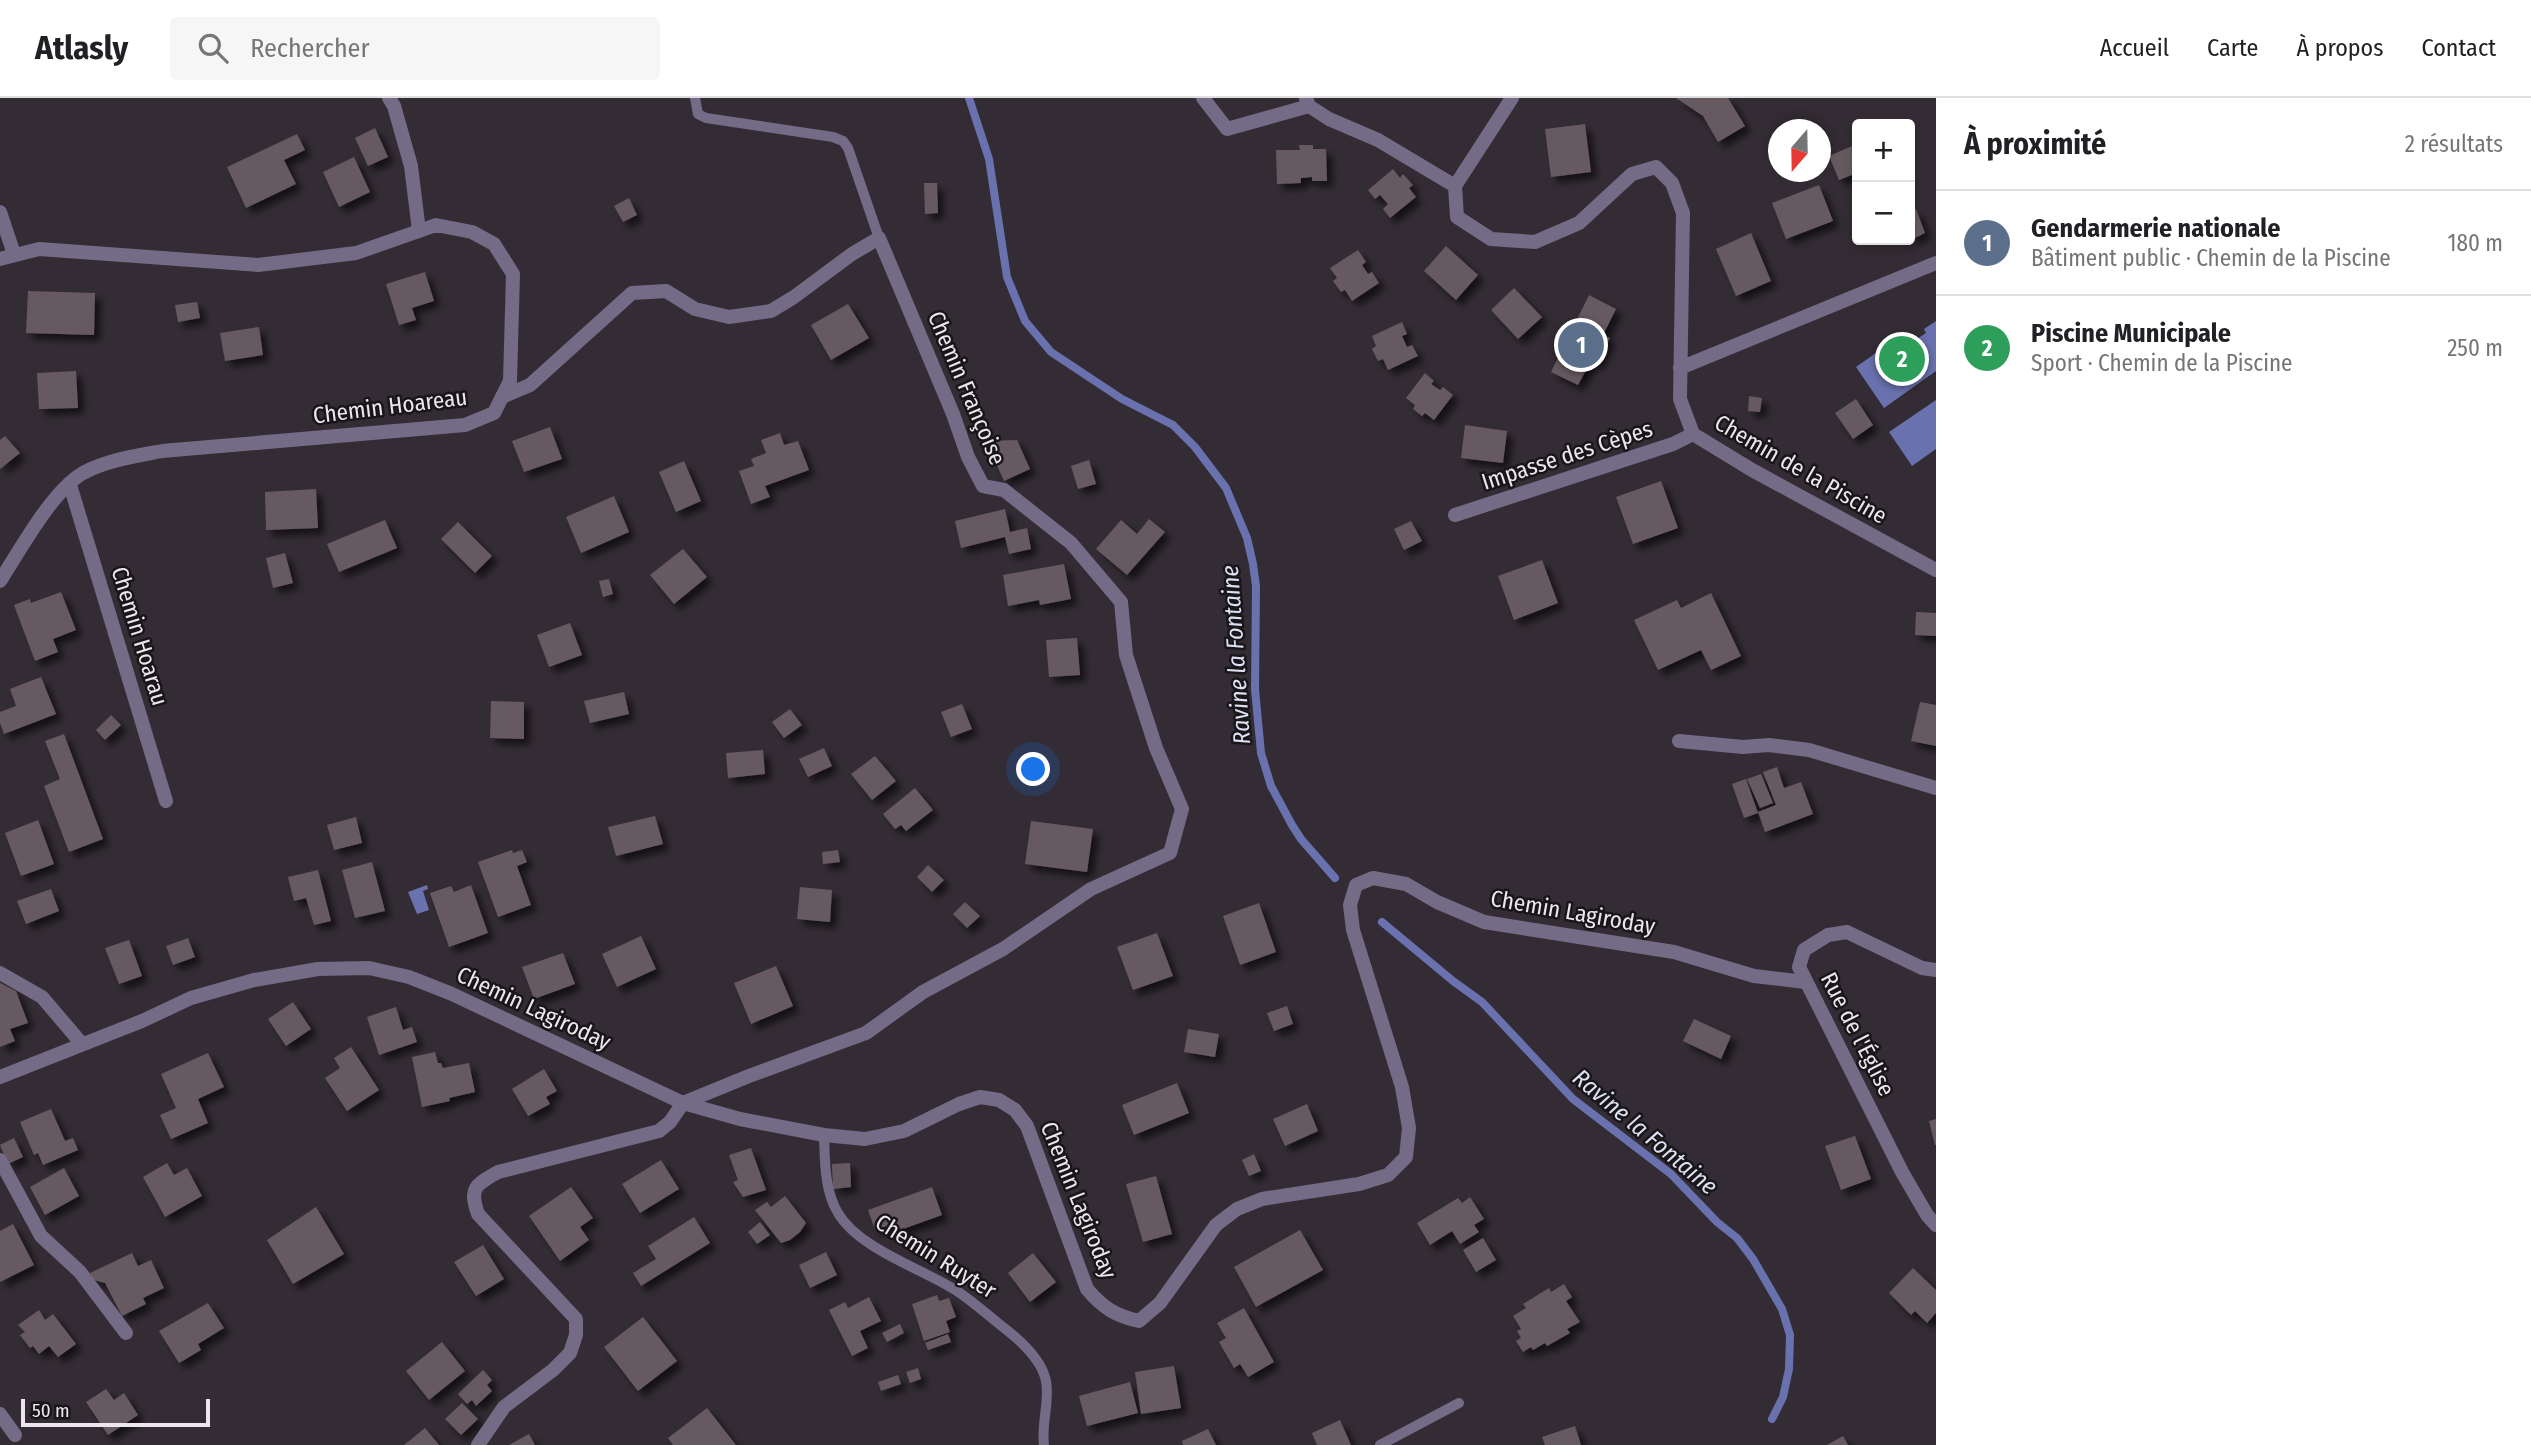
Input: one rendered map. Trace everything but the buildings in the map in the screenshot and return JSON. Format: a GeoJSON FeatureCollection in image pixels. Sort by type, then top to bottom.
{"type":"FeatureCollection","features":[{"type":"Feature","properties":{"kind":"street"},"geometry":{"type":"LineString","coordinates":[[389,98],[397,115],[411,166],[419,231]]}},
{"type":"Feature","properties":{"kind":"street"},"geometry":{"type":"LineString","coordinates":[[1203,98],[1227,129],[1308,102],[1329,119],[1378,140],[1455,186],[1513,98]]}},
{"type":"Feature","properties":{"kind":"street","name":"Chemin de la Piscine"},"geometry":{"type":"LineString","coordinates":[[1455,186],[1457,217],[1491,239],[1535,242],[1579,223],[1632,174],[1656,167],[1672,183],[1683,213],[1680,399],[1693,434],[1752,470],[1936,570]]}},
{"type":"Feature","properties":{"kind":"street"},"geometry":{"type":"LineString","coordinates":[[0,212],[7,256],[38,249],[258,265],[356,253],[436,225],[472,232],[494,244],[513,274],[510,381],[502,397]]}},
{"type":"Feature","properties":{"kind":"street"},"geometry":{"type":"LineString","coordinates":[[502,397],[530,385],[632,293],[666,290],[695,309],[729,317],[771,311],[879,238]]}},
{"type":"Feature","properties":{"kind":"street","name":"Chemin Françoise"},"geometry":{"type":"LineString","coordinates":[[683,1103],[866,1033],[923,992],[1003,950],[1091,889],[1170,853],[1182,808],[1156,748],[1126,655],[1121,602],[1071,543],[1004,490],[983,486],[968,457],[953,414],[879,238]]}},
{"type":"Feature","properties":{"kind":"street"},"geometry":{"type":"LineString","coordinates":[[1679,368],[1936,263]]}},
{"type":"Feature","properties":{"kind":"street","name":"Chemin Hoareau"},"geometry":{"type":"LineString","coordinates":[[0,581],[51,503],[82,473],[123,458],[162,451],[465,425],[494,413],[502,397]]}},
{"type":"Feature","properties":{"kind":"street","name":"Impasse des Cèpes"},"geometry":{"type":"LineString","coordinates":[[1455,515],[1673,444],[1693,434]]}},
{"type":"Feature","properties":{"kind":"street","name":"Chemin Hoarau"},"geometry":{"type":"LineString","coordinates":[[70,485],[166,801]]}},
{"type":"Feature","properties":{"kind":"street"},"geometry":{"type":"LineString","coordinates":[[1679,741],[1743,747],[1769,745],[1809,750],[1936,788]]}},
{"type":"Feature","properties":{"kind":"street","name":"Chemin Lagiroday"},"geometry":{"type":"LineString","coordinates":[[0,1077],[142,1021],[191,998],[254,980],[318,969],[369,968],[409,977],[452,994],[683,1103],[740,1119],[824,1135],[865,1139],[904,1131],[959,1104],[981,1097],[999,1100],[1015,1110],[1027,1126],[1087,1289],[1101,1305],[1119,1316],[1139,1321],[1160,1303],[1216,1225],[1237,1209],[1262,1199],[1359,1184],[1388,1175],[1406,1157],[1409,1129],[1402,1087],[1353,930],[1350,905],[1356,885],[1373,878],[1406,884],[1437,902],[1485,922],[1674,953],[1754,976],[1805,982]]}},
{"type":"Feature","properties":{"kind":"street","name":"Rue de l'Église"},"geometry":{"type":"LineString","coordinates":[[1936,970],[1922,968],[1847,932],[1828,935],[1804,950],[1798,967],[1902,1172],[1936,1226]]}},
{"type":"Feature","properties":{"kind":"street"},"geometry":{"type":"LineString","coordinates":[[0,973],[42,997],[82,1044]]}},
{"type":"Feature","properties":{"kind":"street"},"geometry":{"type":"LineString","coordinates":[[478,1445],[504,1407],[553,1370],[569,1353],[576,1335],[576,1319],[478,1214],[472,1197],[478,1183],[498,1172],[659,1131],[670,1122],[683,1103]]}},
{"type":"Feature","properties":{"kind":"street"},"geometry":{"type":"LineString","coordinates":[[0,1160],[41,1236],[80,1272],[125,1333]]}},
{"type":"Feature","properties":{"kind":"street"},"geometry":{"type":"LineString","coordinates":[[0,1414],[15,1435]]}},
{"type":"Feature","properties":{"kind":"lane"},"geometry":{"type":"LineString","coordinates":[[695,98],[698,114],[706,118],[833,137],[843,141],[848,148],[879,238]]}},
{"type":"Feature","properties":{"kind":"lane","name":"Chemin Ruyter"},"geometry":{"type":"LineString","coordinates":[[824,1135],[828,1187],[838,1213],[857,1235],[957,1292],[1016,1337],[1037,1360],[1046,1382],[1042,1433],[1044,1445]]}},
{"type":"Feature","properties":{"kind":"lane"},"geometry":{"type":"LineString","coordinates":[[1380,1445],[1459,1403]]}},
{"type":"Feature","properties":{"kind":"water"},"geometry":{"type":"Polygon","coordinates":[[[1936,321],[1936,371],[1884,408],[1856,367],[1893,341],[1900,350],[1926,333],[1924,329],[1936,321]]]}},
{"type":"Feature","properties":{"kind":"water"},"geometry":{"type":"Polygon","coordinates":[[[1936,400],[1936,449],[1912,466],[1889,432],[1936,400]]]}},
{"type":"Feature","properties":{"kind":"water"},"geometry":{"type":"Polygon","coordinates":[[[427,885],[428,889],[423,891],[429,910],[417,914],[408,892],[427,885]]]}},
{"type":"Feature","properties":{"kind":"waterway","name":"Ravine la Fontaine"},"geometry":{"type":"LineString","coordinates":[[969,98],[989,159],[1007,277],[1025,321],[1051,352],[1122,399],[1173,425],[1195,447],[1226,488],[1247,538],[1256,586],[1255,689],[1261,753],[1271,786],[1292,825],[1335,878]]}},
{"type":"Feature","properties":{"kind":"waterway","name":"Ravine la Fontaine"},"geometry":{"type":"LineString","coordinates":[[1382,922],[1482,1002],[1573,1099],[1671,1174],[1717,1222],[1737,1238],[1753,1259],[1782,1309],[1790,1335],[1789,1369],[1783,1397],[1772,1419]]}},
{"type":"Feature","properties":{"kind":"place","name":"Gendarmerie nationale"},"geometry":{"type":"Point","coordinates":[1581,345]}},
{"type":"Feature","properties":{"kind":"place","name":"Piscine Municipale"},"geometry":{"type":"Point","coordinates":[1902,359]}}]}
